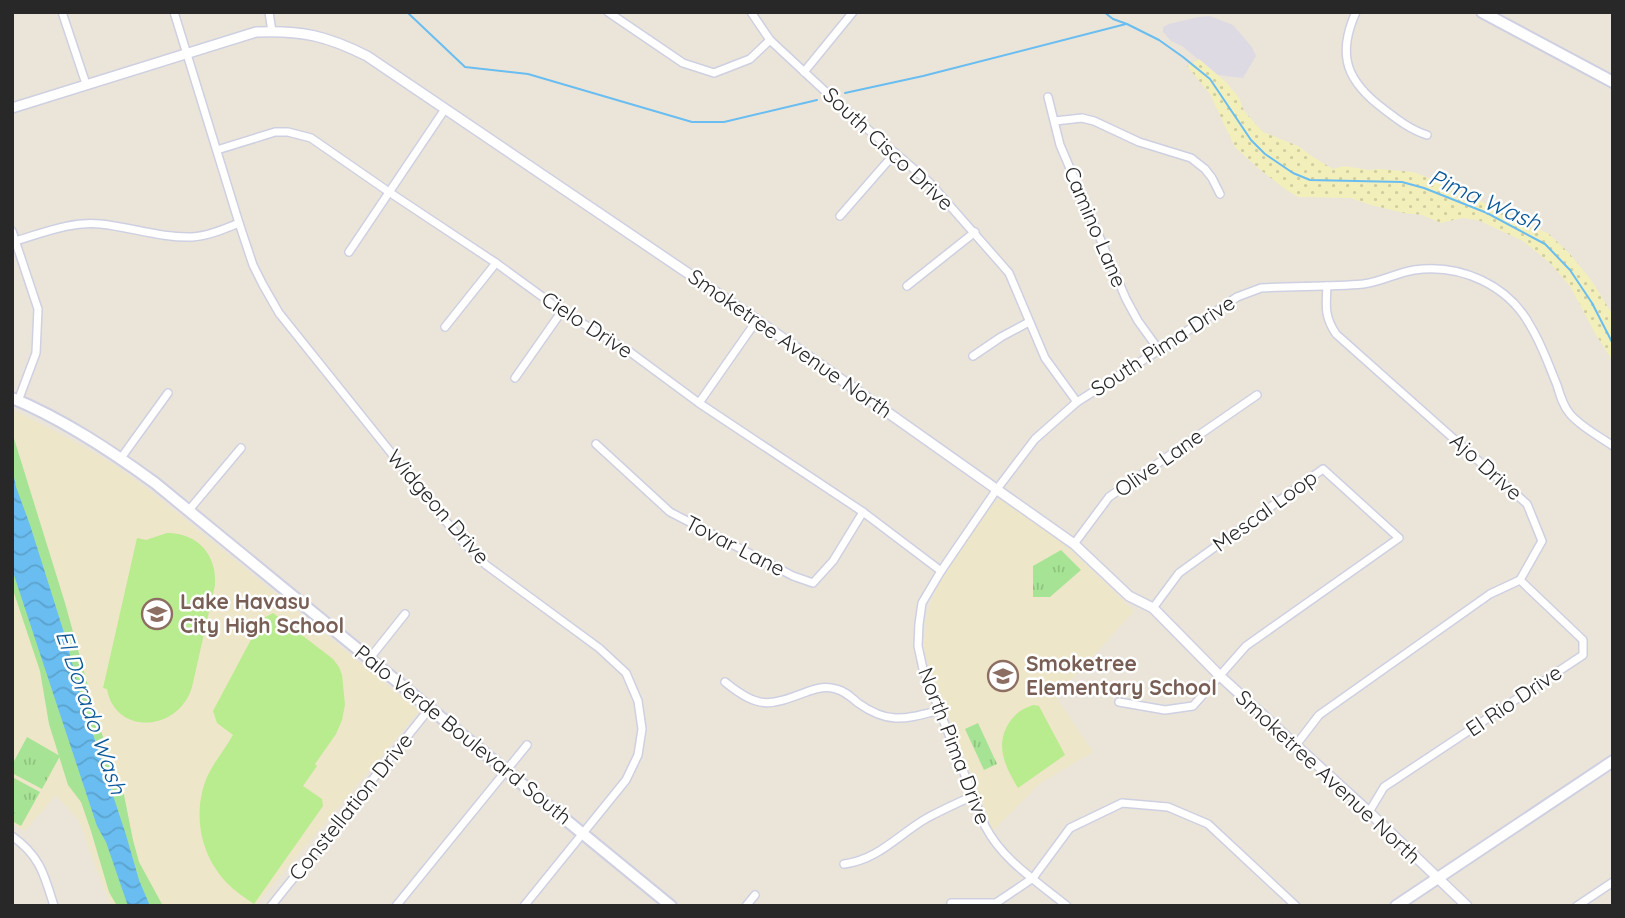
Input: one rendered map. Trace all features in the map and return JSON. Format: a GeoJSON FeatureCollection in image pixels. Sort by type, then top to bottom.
{"type":"FeatureCollection","features":[{"type":"Feature","properties":{"kind":"main road"},"geometry":{"type":"LineString","coordinates":[[1482,12],[1498,16],[1611,77]]}},
{"type":"Feature","properties":{"kind":"main road","name":"Palo Verde Boulevard South"},"geometry":{"type":"LineString","coordinates":[[15,400],[121,458],[189,510],[671,906]]}},
{"type":"Feature","properties":{"kind":"main road"},"geometry":{"type":"LineString","coordinates":[[1396,906],[1613,761]]}},
{"type":"Feature","properties":{"kind":"street"},"geometry":{"type":"LineString","coordinates":[[62,12],[86,84]]}},
{"type":"Feature","properties":{"kind":"street","name":"Widgeon Drive"},"geometry":{"type":"LineString","coordinates":[[174,12],[239,223],[258,275],[279,313],[461,540],[486,565],[599,648],[626,673],[638,701],[642,729],[638,755],[626,780],[524,906]]}},
{"type":"Feature","properties":{"kind":"street"},"geometry":{"type":"LineString","coordinates":[[269,12],[272,32]]}},
{"type":"Feature","properties":{"kind":"street"},"geometry":{"type":"LineString","coordinates":[[608,12],[683,63],[714,73],[750,59],[769,40]]}},
{"type":"Feature","properties":{"kind":"street","name":"South Cisco Drive"},"geometry":{"type":"LineString","coordinates":[[751,12],[769,40],[930,183],[975,232],[1009,273],[1045,358],[1077,402]]}},
{"type":"Feature","properties":{"kind":"street"},"geometry":{"type":"LineString","coordinates":[[804,72],[853,12]]}},
{"type":"Feature","properties":{"kind":"street"},"geometry":{"type":"LineString","coordinates":[[1356,12],[1345,51],[1355,80],[1375,103],[1417,132],[1427,135]]}},
{"type":"Feature","properties":{"kind":"street","name":"Smoketree Avenue North"},"geometry":{"type":"LineString","coordinates":[[12,108],[256,32],[312,34],[340,42],[367,56],[757,320],[1074,544],[1129,596],[1153,608],[1220,676],[1369,812],[1466,906]]}},
{"type":"Feature","properties":{"kind":"street","name":"Camino Lane"},"geometry":{"type":"LineString","coordinates":[[1048,97],[1069,169],[1126,299],[1159,350]]}},
{"type":"Feature","properties":{"kind":"street"},"geometry":{"type":"LineString","coordinates":[[349,252],[445,109]]}},
{"type":"Feature","properties":{"kind":"street"},"geometry":{"type":"LineString","coordinates":[[1055,121],[1082,118],[1094,121],[1139,142],[1191,158],[1205,169],[1220,194]]}},
{"type":"Feature","properties":{"kind":"street","name":"Cielo Drive"},"geometry":{"type":"LineString","coordinates":[[217,150],[275,132],[288,132],[311,138],[562,311],[630,352],[699,403],[863,512],[940,571]]}},
{"type":"Feature","properties":{"kind":"street"},"geometry":{"type":"LineString","coordinates":[[840,216],[895,153]]}},
{"type":"Feature","properties":{"kind":"street"},"geometry":{"type":"LineString","coordinates":[[15,241],[80,224],[100,224],[194,237],[239,223]]}},
{"type":"Feature","properties":{"kind":"street"},"geometry":{"type":"LineString","coordinates":[[12,231],[38,309],[36,353],[15,400]]}},
{"type":"Feature","properties":{"kind":"street"},"geometry":{"type":"LineString","coordinates":[[907,286],[975,232]]}},
{"type":"Feature","properties":{"kind":"street"},"geometry":{"type":"LineString","coordinates":[[445,327],[496,263]]}},
{"type":"Feature","properties":{"kind":"street","name":"South Pima Drive"},"geometry":{"type":"LineString","coordinates":[[997,489],[1035,439],[1077,402],[1237,297],[1261,288],[1370,283],[1425,269],[1469,275],[1489,284],[1512,302],[1531,326],[1573,418],[1613,446]]}},
{"type":"Feature","properties":{"kind":"street","name":"Ajo Drive"},"geometry":{"type":"LineString","coordinates":[[1327,286],[1326,313],[1336,334],[1527,504],[1542,541],[1520,580]]}},
{"type":"Feature","properties":{"kind":"street"},"geometry":{"type":"LineString","coordinates":[[515,378],[562,311]]}},
{"type":"Feature","properties":{"kind":"street"},"geometry":{"type":"LineString","coordinates":[[699,403],[757,320]]}},
{"type":"Feature","properties":{"kind":"street"},"geometry":{"type":"LineString","coordinates":[[972,356],[1029,322]]}},
{"type":"Feature","properties":{"kind":"street"},"geometry":{"type":"LineString","coordinates":[[121,458],[168,393]]}},
{"type":"Feature","properties":{"kind":"street","name":"Olive Lane"},"geometry":{"type":"LineString","coordinates":[[1074,544],[1109,497],[1257,395]]}},
{"type":"Feature","properties":{"kind":"street","name":"Tovar Lane"},"geometry":{"type":"LineString","coordinates":[[596,444],[670,512],[793,576],[813,583],[833,561],[863,512]]}},
{"type":"Feature","properties":{"kind":"street"},"geometry":{"type":"LineString","coordinates":[[189,510],[241,448]]}},
{"type":"Feature","properties":{"kind":"street","name":"Mescal Loop"},"geometry":{"type":"LineString","coordinates":[[1153,608],[1179,573],[1323,469],[1399,538],[1246,646],[1220,676]]}},
{"type":"Feature","properties":{"kind":"street","name":"North Pima Drive"},"geometry":{"type":"LineString","coordinates":[[997,489],[940,571],[922,603],[918,646],[923,669],[992,840],[1010,859],[1067,906]]}},
{"type":"Feature","properties":{"kind":"street"},"geometry":{"type":"LineString","coordinates":[[1296,745],[1320,715],[1490,594],[1520,580]]}},
{"type":"Feature","properties":{"kind":"street","name":"El Rio Drive"},"geometry":{"type":"LineString","coordinates":[[1369,812],[1384,787],[1583,655],[1583,640],[1520,580]]}},
{"type":"Feature","properties":{"kind":"street"},"geometry":{"type":"LineString","coordinates":[[370,658],[405,614]]}},
{"type":"Feature","properties":{"kind":"street"},"geometry":{"type":"LineString","coordinates":[[1119,702],[1165,710],[1193,706],[1220,676]]}},
{"type":"Feature","properties":{"kind":"street"},"geometry":{"type":"LineString","coordinates":[[726,682],[751,700],[765,703],[779,702],[822,687],[848,694],[875,714],[886,717],[905,718],[940,710]]}},
{"type":"Feature","properties":{"kind":"street","name":"Constellation Drive"},"geometry":{"type":"LineString","coordinates":[[271,906],[430,708]]}},
{"type":"Feature","properties":{"kind":"street"},"geometry":{"type":"LineString","coordinates":[[396,906],[527,745]]}},
{"type":"Feature","properties":{"kind":"street"},"geometry":{"type":"LineString","coordinates":[[844,864],[879,852],[927,818],[973,796]]}},
{"type":"Feature","properties":{"kind":"street"},"geometry":{"type":"LineString","coordinates":[[950,903],[996,903],[1034,878],[1070,828],[1122,803],[1168,807],[1208,824],[1296,906]]}},
{"type":"Feature","properties":{"kind":"street"},"geometry":{"type":"LineString","coordinates":[[12,836],[36,857],[54,906]]}},
{"type":"Feature","properties":{"kind":"street"},"geometry":{"type":"LineString","coordinates":[[1577,906],[1613,882]]}},
{"type":"Feature","properties":{"kind":"street"},"geometry":{"type":"LineString","coordinates":[[746,906],[755,895]]}},
{"type":"Feature","properties":{"kind":"street"},"geometry":{"type":"LineString","coordinates":[[652,906],[659,896]]}},
{"type":"Feature","properties":{"kind":"shaded area"},"geometry":{"type":"Polygon","coordinates":[[[1210,16],[1233,25],[1252,47],[1256,56],[1243,78],[1217,75],[1163,32],[1163,27],[1169,24],[1210,16]]]}},
{"type":"Feature","properties":{"kind":"shaded area","name":"Lake Havasu City High School"},"geometry":{"type":"Polygon","coordinates":[[[12,409],[79,444],[149,490],[419,711],[255,906],[111,906],[80,822],[56,795],[25,831],[12,824],[12,409]]]}},
{"type":"Feature","properties":{"kind":"shaded area","name":"Smoketree Elementary School"},"geometry":{"type":"Polygon","coordinates":[[[999,499],[1007,499],[1070,549],[1134,611],[1056,697],[1093,752],[1039,784],[993,831],[924,646],[927,614],[939,581],[999,499]]]}},
{"type":"Feature","properties":{"kind":"green space"},"geometry":{"type":"Polygon","coordinates":[[[12,432],[65,603],[98,722],[123,790],[139,862],[163,906],[117,906],[109,892],[81,802],[68,785],[49,724],[40,671],[12,587],[12,432]]]}},
{"type":"Feature","properties":{"kind":"green space"},"geometry":{"type":"Polygon","coordinates":[[[167,533],[188,537],[203,548],[213,564],[215,585],[192,687],[185,702],[162,720],[134,721],[122,715],[112,704],[107,689],[103,688],[137,538],[146,540],[167,533]]]}},
{"type":"Feature","properties":{"kind":"green space"},"geometry":{"type":"Polygon","coordinates":[[[1061,550],[1081,570],[1050,597],[1033,597],[1033,566],[1061,550]]]}},
{"type":"Feature","properties":{"kind":"green space"},"geometry":{"type":"Polygon","coordinates":[[[273,613],[333,659],[342,675],[345,705],[336,734],[303,786],[322,799],[323,806],[254,904],[228,884],[211,861],[201,834],[200,805],[207,777],[233,735],[217,723],[213,711],[262,619],[273,613]]]}},
{"type":"Feature","properties":{"kind":"green space"},"geometry":{"type":"Polygon","coordinates":[[[1039,706],[1065,755],[1018,788],[1005,762],[1003,737],[1014,717],[1021,710],[1039,706]]]}},
{"type":"Feature","properties":{"kind":"green space"},"geometry":{"type":"Polygon","coordinates":[[[978,723],[997,764],[984,770],[965,729],[978,723]]]}},
{"type":"Feature","properties":{"kind":"green space"},"geometry":{"type":"Polygon","coordinates":[[[27,737],[60,756],[42,789],[12,773],[12,765],[27,737]]]}},
{"type":"Feature","properties":{"kind":"green space"},"geometry":{"type":"Polygon","coordinates":[[[12,777],[40,792],[21,826],[12,821],[12,777]]]}},
{"type":"Feature","properties":{"kind":"sand"},"geometry":{"type":"Polygon","coordinates":[[[1199,59],[1226,82],[1239,98],[1244,111],[1263,132],[1298,146],[1333,169],[1344,166],[1413,172],[1440,182],[1549,234],[1591,280],[1613,315],[1613,361],[1570,286],[1549,262],[1523,241],[1478,220],[1462,218],[1441,223],[1422,215],[1404,213],[1351,198],[1298,197],[1285,189],[1235,147],[1210,94],[1187,66],[1199,59]]]}},
{"type":"Feature","properties":{"kind":"water"},"geometry":{"type":"Polygon","coordinates":[[[12,467],[16,487],[66,639],[82,701],[139,880],[150,906],[128,906],[106,842],[97,826],[12,569],[12,467]]]}},
{"type":"Feature","properties":{"kind":"waterway"},"geometry":{"type":"LineString","coordinates":[[407,12],[465,67],[528,74],[692,122],[724,122],[817,100]]}},
{"type":"Feature","properties":{"kind":"waterway","name":"Pima Wash"},"geometry":{"type":"LineString","coordinates":[[1104,12],[1113,19],[1159,40],[1210,79],[1251,140],[1265,154],[1293,173],[1310,180],[1402,182],[1424,188],[1487,213],[1545,244],[1570,270],[1592,303],[1613,344]]}},
{"type":"Feature","properties":{"kind":"waterway"},"geometry":{"type":"LineString","coordinates":[[845,93],[1126,24]]}},
{"type":"Feature","properties":{"kind":"place","name":"Lake Havasu City High School"},"geometry":{"type":"Point","coordinates":[157,614]}},
{"type":"Feature","properties":{"kind":"place","name":"Smoketree Elementary School"},"geometry":{"type":"Point","coordinates":[1003,676]}},
{"type":"Feature","properties":{"kind":"water label","name":"El Dorado Wash"},"geometry":{"type":"Point","coordinates":[91,712]}}]}
